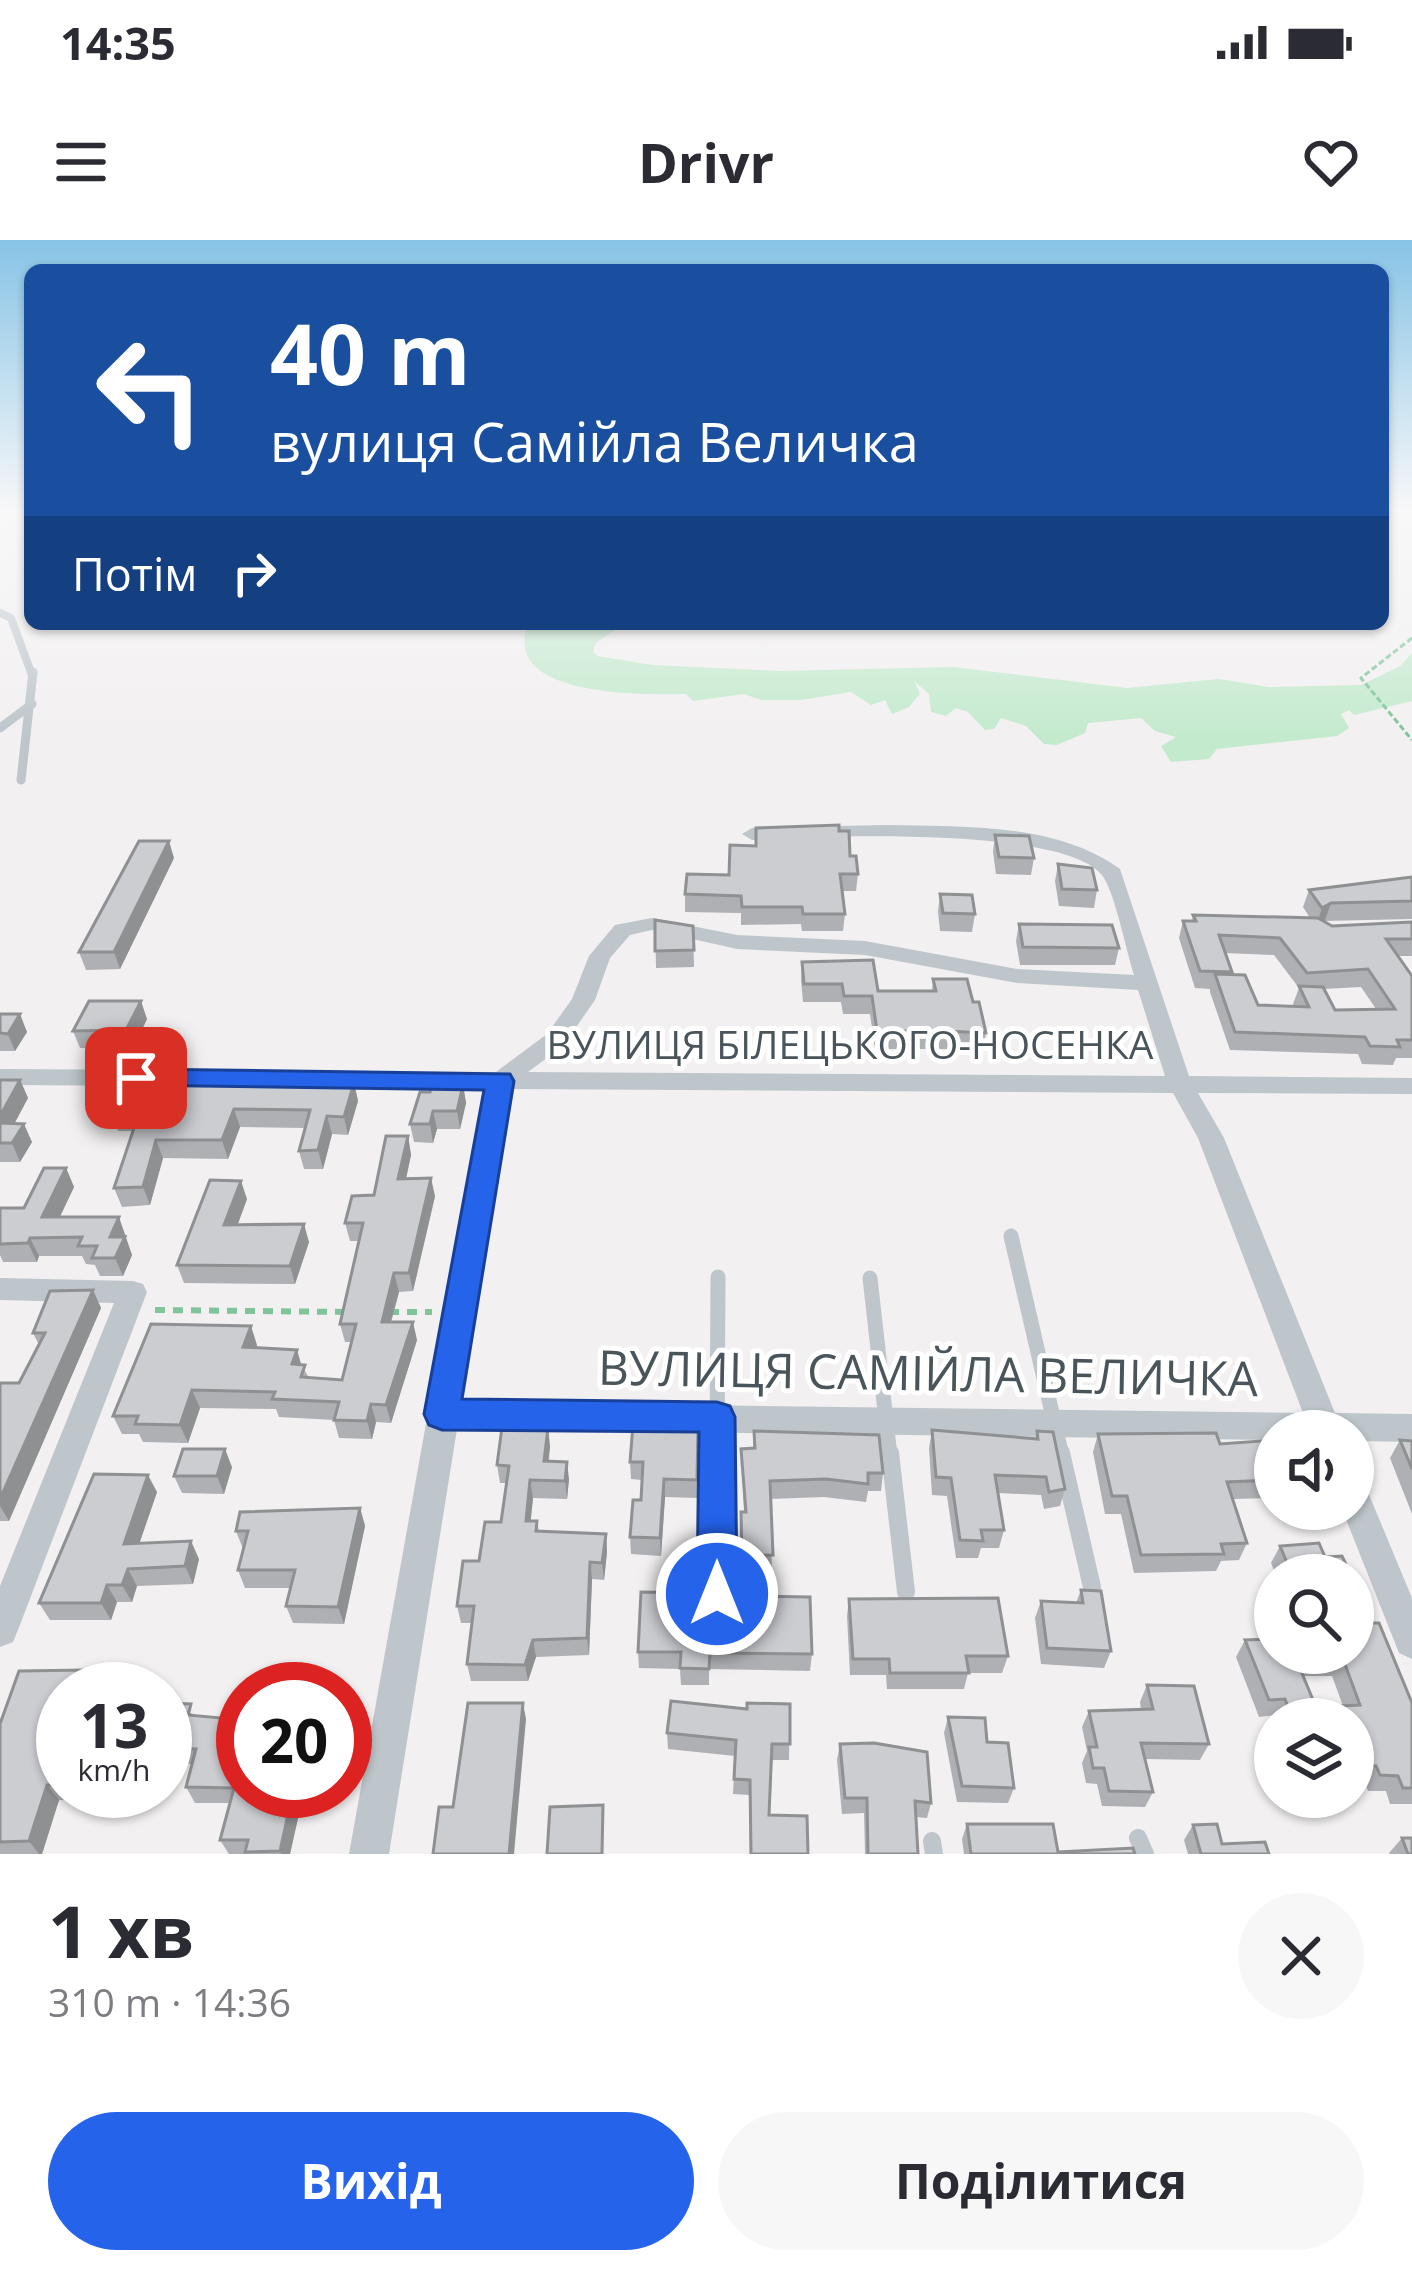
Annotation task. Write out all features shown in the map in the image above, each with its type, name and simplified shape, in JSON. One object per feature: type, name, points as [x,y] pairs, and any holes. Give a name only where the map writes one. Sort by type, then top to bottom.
[{"type":"street","points":[[752,834],[846,829],[971,835],[1072,847],[1096,856],[1113,872],[1179,1082],[1211,1138],[1318,1410]]},
{"type":"street","points":[[369,1854],[500,1081],[555,1040],[583,1000],[600,956],[622,930],[652,924],[737,942],[865,948],[1017,976],[1147,983]]},
{"type":"street","name":"ВУЛИЦЯ БІЛЕЦЬКОГО-НОСЕНКА","points":[[0,1077],[1412,1085]]},
{"type":"street","points":[[0,1289],[133,1292],[0,1630]]},
{"type":"street","name":"ВУЛИЦЯ САМІЙЛА ВЕЛИЧКА","points":[[442,1414],[1254,1426]]},
{"type":"street","name":"ВУЛИЦЯ САМІЙЛА ВЕЛИЧКА","points":[[1374,1428],[1412,1428]]},
{"type":"street","points":[[1367,1530],[1412,1641]]},
{"type":"lane","points":[[0,613],[11,618],[33,668],[21,779]]},
{"type":"lane","points":[[0,728],[32,704]]},
{"type":"lane","points":[[1011,1236],[1092,1587]]},
{"type":"lane","points":[[717,1594],[718,1277]]},
{"type":"lane","points":[[871,1278],[906,1592]]},
{"type":"path","points":[[1412,638],[1361,678],[1412,740]]},
{"type":"path","points":[[125,1310],[365,1312]]},
{"type":"path","points":[[388,1312],[460,1312]]},
{"type":"green space","points":[[615,630],[596,643],[593,652],[652,665],[780,671],[953,667],[1127,688],[1219,679],[1268,687],[1361,685],[1400,666],[1412,653],[1412,701],[1354,715],[1349,710],[1341,714],[1349,728],[1337,736],[1217,749],[1209,759],[1171,762],[1161,746],[1176,737],[1155,731],[1141,718],[1088,723],[1085,733],[1057,745],[1044,744],[1026,726],[1001,718],[994,729],[985,730],[968,712],[956,708],[946,716],[931,712],[929,694],[915,682],[920,694],[909,707],[892,714],[885,700],[871,705],[851,692],[801,700],[761,700],[744,694],[693,701],[686,694],[584,688],[538,669],[526,653],[526,631]]},
{"type":"building","points":[[839,825],[839,831],[849,831],[850,856],[856,856],[858,874],[840,874],[845,914],[803,914],[802,907],[742,907],[741,896],[685,894],[687,874],[729,875],[730,845],[756,846],[756,828]]},
{"type":"building","points":[[995,835],[1029,836],[1034,858],[999,857]]},
{"type":"building","points":[[139,841],[169,841],[114,952],[79,952]]},
{"type":"building","points":[[1058,864],[1092,868],[1097,890],[1062,889]]},
{"type":"building","points":[[1412,877],[1412,901],[1331,903],[1322,908],[1309,890]]},
{"type":"building","points":[[940,894],[972,895],[975,914],[943,913]]},
{"type":"building","points":[[1193,915],[1318,918],[1332,926],[1412,922],[1412,939],[1386,939],[1412,976],[1412,1040],[1397,1040],[1400,1047],[1370,1046],[1365,1037],[1235,1032],[1215,974],[1245,975],[1258,1005],[1309,1007],[1299,986],[1323,987],[1335,1010],[1395,1009],[1368,969],[1307,973],[1280,938],[1219,935],[1232,972],[1200,971],[1183,921],[1196,921]]},
{"type":"building","points":[[655,920],[693,926],[694,950],[655,951]]},
{"type":"building","points":[[1019,924],[1112,925],[1119,948],[1023,947]]},
{"type":"building","points":[[873,960],[878,991],[936,991],[933,979],[967,979],[973,1002],[979,1002],[986,1033],[877,1031],[872,996],[844,996],[842,984],[804,984],[802,962]]},
{"type":"building","points":[[89,1001],[141,1001],[126,1030],[73,1031]]},
{"type":"building","points":[[0,1014],[20,1014],[8,1034],[0,1033]]},
{"type":"building","points":[[232,1078],[354,1083],[344,1117],[327,1116],[318,1150],[299,1151],[310,1110],[234,1109],[222,1140],[156,1140],[143,1187],[114,1188],[139,1113],[111,1113],[122,1082],[230,1083]]},
{"type":"building","points":[[0,1080],[20,1080],[0,1116]]},
{"type":"building","points":[[432,1084],[463,1085],[457,1111],[433,1111],[430,1124],[410,1124],[420,1092],[430,1092]]},
{"type":"building","points":[[0,1123],[24,1124],[12,1143],[0,1143]]},
{"type":"building","points":[[386,1136],[408,1136],[398,1179],[431,1178],[409,1273],[394,1273],[382,1322],[413,1322],[386,1405],[371,1404],[367,1421],[334,1420],[339,1402],[272,1399],[275,1392],[192,1390],[180,1425],[135,1424],[138,1416],[113,1416],[151,1324],[251,1326],[243,1347],[297,1350],[292,1364],[305,1365],[301,1377],[342,1380],[356,1324],[340,1324],[363,1223],[345,1223],[352,1196],[374,1195]]},
{"type":"building","points":[[44,1168],[66,1168],[42,1217],[119,1217],[110,1237],[125,1237],[115,1258],[92,1258],[97,1246],[78,1246],[82,1237],[0,1244],[0,1208],[24,1208]]},
{"type":"building","points":[[210,1180],[241,1181],[224,1225],[304,1224],[290,1266],[177,1265]]},
{"type":"building","points":[[93,1290],[0,1499],[0,1383],[19,1383],[45,1333],[33,1333],[50,1291]]},
{"type":"building","points":[[633,1425],[698,1426],[697,1480],[664,1479],[660,1538],[630,1537],[633,1500],[641,1500],[643,1462],[630,1462]]},
{"type":"building","points":[[502,1427],[548,1428],[544,1461],[567,1462],[565,1481],[530,1480],[526,1521],[537,1521],[536,1531],[606,1534],[602,1563],[590,1562],[587,1638],[533,1640],[525,1665],[467,1664],[474,1606],[457,1606],[463,1561],[479,1561],[485,1522],[501,1522],[509,1466],[497,1465]]},
{"type":"building","points":[[932,1430],[1038,1439],[1037,1431],[1053,1432],[1065,1489],[1049,1492],[1046,1477],[995,1475],[1004,1530],[981,1530],[983,1541],[960,1540],[951,1478],[936,1477]]},
{"type":"building","points":[[754,1431],[879,1435],[883,1473],[868,1473],[868,1484],[826,1479],[770,1481],[773,1555],[742,1556],[741,1512],[746,1512],[741,1449],[755,1448]]},
{"type":"building","points":[[1216,1433],[1220,1444],[1254,1442],[1254,1481],[1227,1482],[1247,1543],[1221,1544],[1224,1554],[1141,1555],[1127,1496],[1112,1496],[1098,1434]]},
{"type":"building","points":[[1400,1440],[1412,1441],[1412,1469]]},
{"type":"building","points":[[183,1449],[225,1449],[217,1476],[174,1476]]},
{"type":"building","points":[[94,1474],[148,1475],[124,1544],[191,1541],[185,1566],[128,1569],[122,1585],[107,1585],[101,1603],[39,1603]]},
{"type":"building","points":[[360,1508],[338,1607],[286,1606],[295,1570],[238,1570],[248,1531],[236,1531],[240,1512]]},
{"type":"building","points":[[1319,1543],[1324,1554],[1283,1554],[1280,1546]]},
{"type":"building","points":[[1081,1590],[1101,1591],[1111,1651],[1047,1648],[1041,1601],[1083,1603]]},
{"type":"building","points":[[641,1592],[694,1593],[694,1607],[736,1608],[736,1596],[810,1597],[812,1654],[710,1653],[709,1669],[680,1668],[681,1652],[638,1652]]},
{"type":"building","points":[[998,1598],[1008,1656],[966,1656],[969,1673],[890,1673],[889,1659],[853,1659],[849,1599]]},
{"type":"building","points":[[1374,1623],[1379,1623],[1412,1703],[1412,1788],[1403,1788],[1398,1776],[1380,1775],[1374,1698],[1357,1698],[1349,1674],[1374,1674]]},
{"type":"building","points":[[1245,1640],[1254,1640],[1254,1662]]},
{"type":"building","points":[[19,1671],[36,1671],[36,1818],[29,1841],[0,1842],[0,1724]]},
{"type":"building","points":[[1259,1674],[1302,1674],[1312,1698],[1268,1698]]},
{"type":"building","points":[[1147,1685],[1194,1686],[1209,1744],[1141,1743],[1153,1792],[1109,1791],[1104,1768],[1093,1768],[1089,1747],[1097,1747],[1089,1711],[1153,1709]]},
{"type":"building","points":[[671,1701],[747,1709],[747,1703],[790,1704],[790,1744],[772,1744],[769,1815],[807,1816],[808,1854],[751,1854],[750,1780],[734,1779],[736,1740],[667,1733]]},
{"type":"building","points":[[468,1703],[523,1703],[509,1854],[433,1854],[439,1807],[453,1807]]},
{"type":"building","points":[[192,1715],[216,1718],[216,1788],[192,1787],[196,1749],[192,1749]]},
{"type":"building","points":[[948,1717],[985,1718],[987,1742],[1008,1743],[1014,1788],[962,1786]]},
{"type":"building","points":[[874,1743],[927,1752],[931,1803],[915,1801],[918,1854],[868,1854],[867,1798],[845,1798],[840,1744]]},
{"type":"building","points":[[603,1805],[602,1854],[547,1854],[550,1807]]},
{"type":"building","points":[[226,1818],[287,1818],[280,1851],[245,1852],[248,1840],[220,1840]]},
{"type":"building","points":[[967,1824],[1053,1824],[1058,1852],[1133,1848],[1135,1854],[971,1854]]},
{"type":"building","points":[[1217,1824],[1222,1844],[1265,1842],[1269,1854],[1201,1854],[1193,1825]]},
{"type":"building","points":[[1402,1838],[1412,1838],[1412,1854],[1408,1854]]},
{"type":"route","points":[[136,1078],[500,1081],[442,1414],[717,1417],[717,1594]]}]
